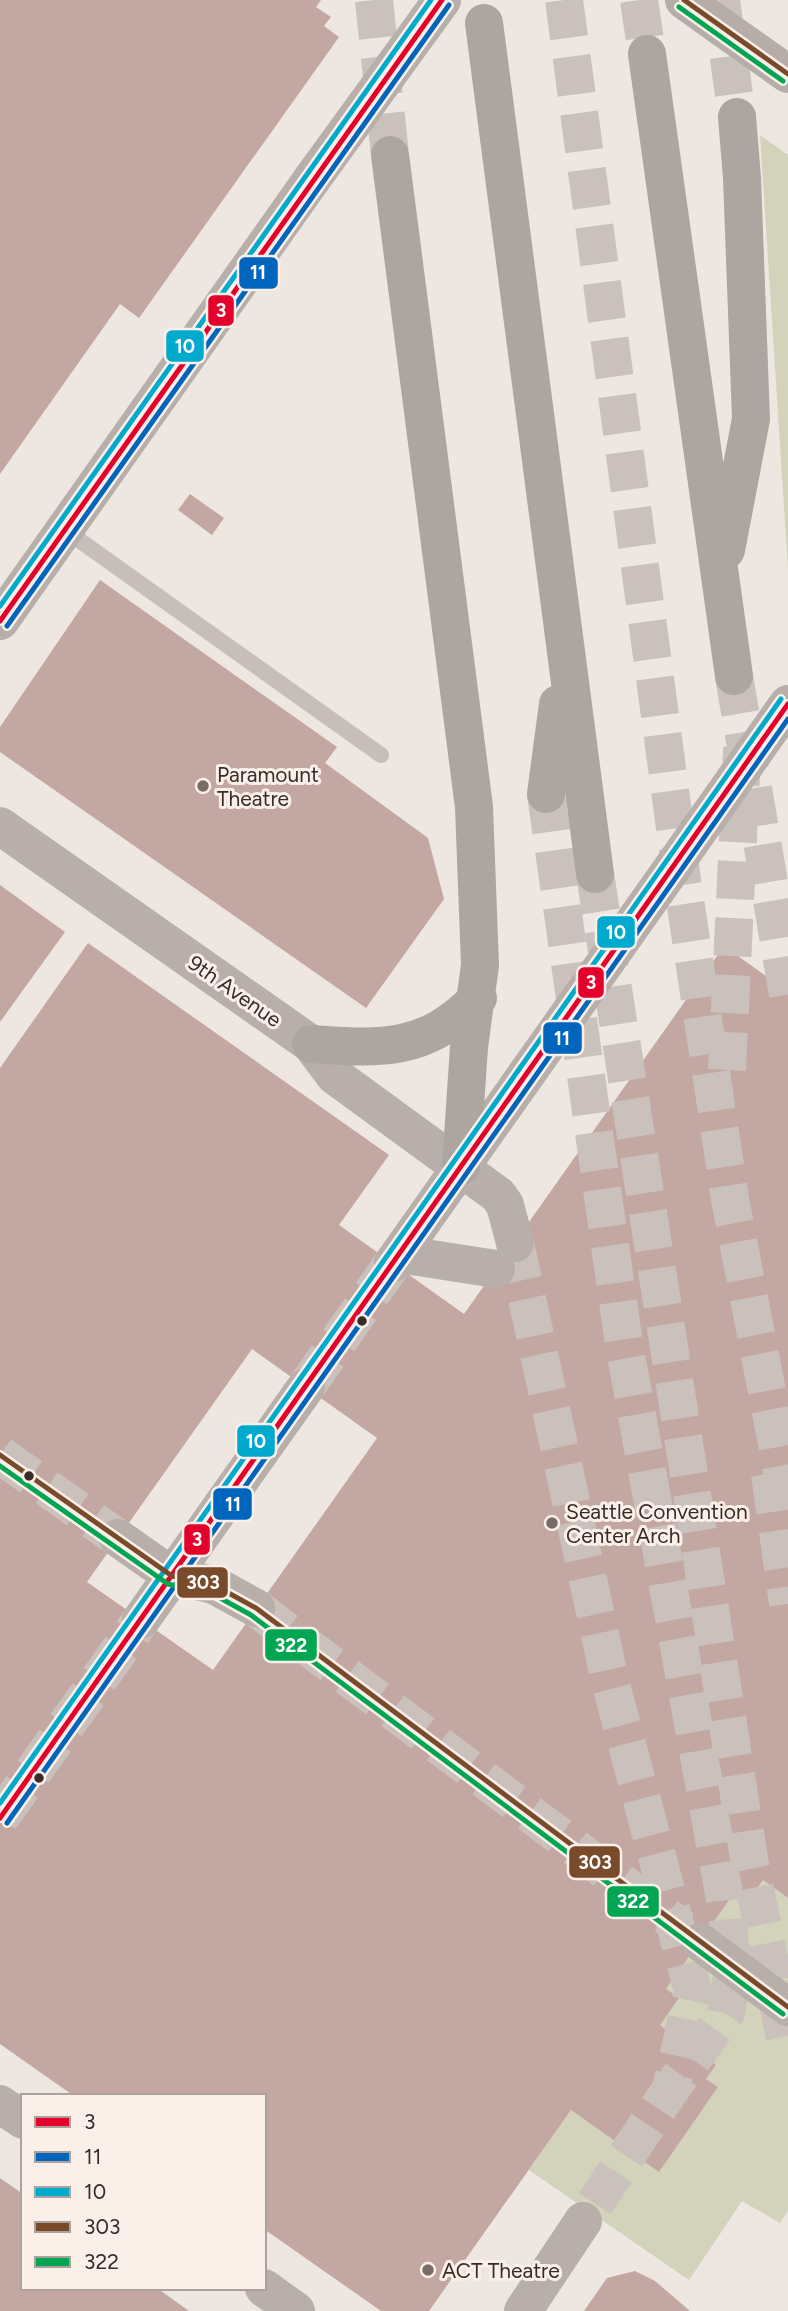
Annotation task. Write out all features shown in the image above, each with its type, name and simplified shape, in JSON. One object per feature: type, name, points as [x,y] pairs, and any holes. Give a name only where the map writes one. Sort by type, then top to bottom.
[{"type":"highway","points":[[484,23],[564,654],[595,874]]},
{"type":"highway","points":[[646,54],[734,676]]},
{"type":"highway","points":[[720,580],[751,419],[742,178],[737,117]]},
{"type":"highway","points":[[390,155],[474,807],[479,877],[478,998],[469,1047],[461,1166]]},
{"type":"highway","points":[[546,794],[564,654]]},
{"type":"highway","points":[[310,1044],[365,1048],[399,1045],[430,1036],[457,1019],[478,998]]},
{"type":"main road","points":[[0,621],[312,179],[442,0]]},
{"type":"main road","points":[[684,0],[788,74]]},
{"type":"main road","points":[[461,1166],[788,704]]},
{"type":"main road","name":"9th Avenue","points":[[0,826],[310,1044],[335,1076],[461,1166],[502,1200],[505,1256],[396,1259],[461,1166]]},
{"type":"main road","points":[[141,1620],[306,1387]]},
{"type":"main road","points":[[118,1538],[172,1576],[214,1585],[256,1608]]},
{"type":"main road","points":[[700,1942],[788,2007]]},
{"type":"main road","points":[[0,2104],[21,2119]]},
{"type":"main road","points":[[523,2311],[583,2221]]},
{"type":"main road","points":[[266,2289],[296,2311]]},
{"type":"lane","points":[[65,530],[381,755]]},
{"type":"green space","points":[[760,135],[788,155],[788,569]]},
{"type":"green space","points":[[763,1880],[788,1898],[788,2211],[780,2223],[742,2201],[689,2280],[529,2170],[571,2110],[659,2171],[718,2087],[706,2079],[716,2065],[660,2025],[666,1989],[732,1896],[745,1905]]},
{"type":"building","points":[[0,0],[321,0],[316,7],[331,17],[324,26],[339,37],[139,318],[120,304],[0,474]]},
{"type":"building","points":[[190,494],[224,518],[212,535],[178,510]]},
{"type":"building","name":"Paramount Theatre","points":[[100,580],[337,747],[325,763],[428,838],[444,899],[366,1008],[0,752],[0,727]]},
{"type":"building","points":[[0,885],[65,932],[0,1022]]},
{"type":"building","name":"Seattle Convention Center Arch","points":[[88,943],[389,1155],[339,1225],[464,1314],[724,946],[788,992],[788,1898],[763,1880],[745,1905],[732,1896],[666,1989],[679,1998],[660,2025],[716,2065],[706,2079],[718,2087],[659,2172],[571,2110],[429,2311],[381,2311],[266,2230],[266,2094],[71,2094],[0,2044],[0,1068]],"holes":[[[252,1349],[377,1438],[213,1670],[87,1582]]]},
{"type":"building","points":[[0,2178],[21,2193],[21,2290],[160,2290],[189,2311],[0,2311]]},
{"type":"building","points":[[635,2271],[655,2281],[690,2311],[584,2311],[607,2278]]},
{"type":"tunnel","points":[[374,0],[390,155]]},
{"type":"tunnel","points":[[564,0],[682,880],[730,1199],[788,1501]]},
{"type":"tunnel","points":[[639,0],[647,54]]},
{"type":"tunnel","points":[[721,0],[737,117]]},
{"type":"tunnel","points":[[734,676],[788,995]]},
{"type":"tunnel","points":[[727,1070],[743,733]]},
{"type":"tunnel","points":[[546,794],[624,1344],[725,1899],[733,1971],[726,2013],[671,2089]]},
{"type":"tunnel","points":[[595,874],[750,1865],[788,2052]]},
{"type":"tunnel","points":[[515,1243],[610,1681],[693,1991],[671,2089],[583,2221]]},
{"type":"tunnel","points":[[306,1387],[393,1263]]},
{"type":"tunnel","points":[[0,1455],[118,1538]]},
{"type":"tunnel","points":[[770,1474],[788,1604]]},
{"type":"tunnel","points":[[256,1608],[682,1928]]},
{"type":"tunnel","points":[[0,1818],[141,1620]]},
{"type":"transit line","name":"10","points":[[0,606],[431,0]]},
{"type":"transit line","name":"3","points":[[0,621],[442,0]]},
{"type":"transit line","name":"303","points":[[684,0],[788,74]]},
{"type":"transit line","name":"11","points":[[7,626],[449,5]]},
{"type":"transit line","name":"322","points":[[679,7],[783,81]]},
{"type":"transit line","name":"10","points":[[0,1803],[781,699]]},
{"type":"transit line","name":"3","points":[[0,1818],[788,704]]},
{"type":"transit line","name":"11","points":[[7,1823],[788,719]]},
{"type":"transit line","name":"303","points":[[0,1455],[172,1576],[214,1585],[256,1608],[788,2007]]},
{"type":"transit line","name":"322","points":[[0,1466],[168,1584],[211,1593],[251,1615],[783,2014]]},
{"type":"place","name":"Paramount Theatre","points":[[203,786]]},
{"type":"place","name":"Seattle Convention Center Arch","points":[[552,1523]]},
{"type":"place","name":"ACT Theatre","points":[[428,2270]]}]
